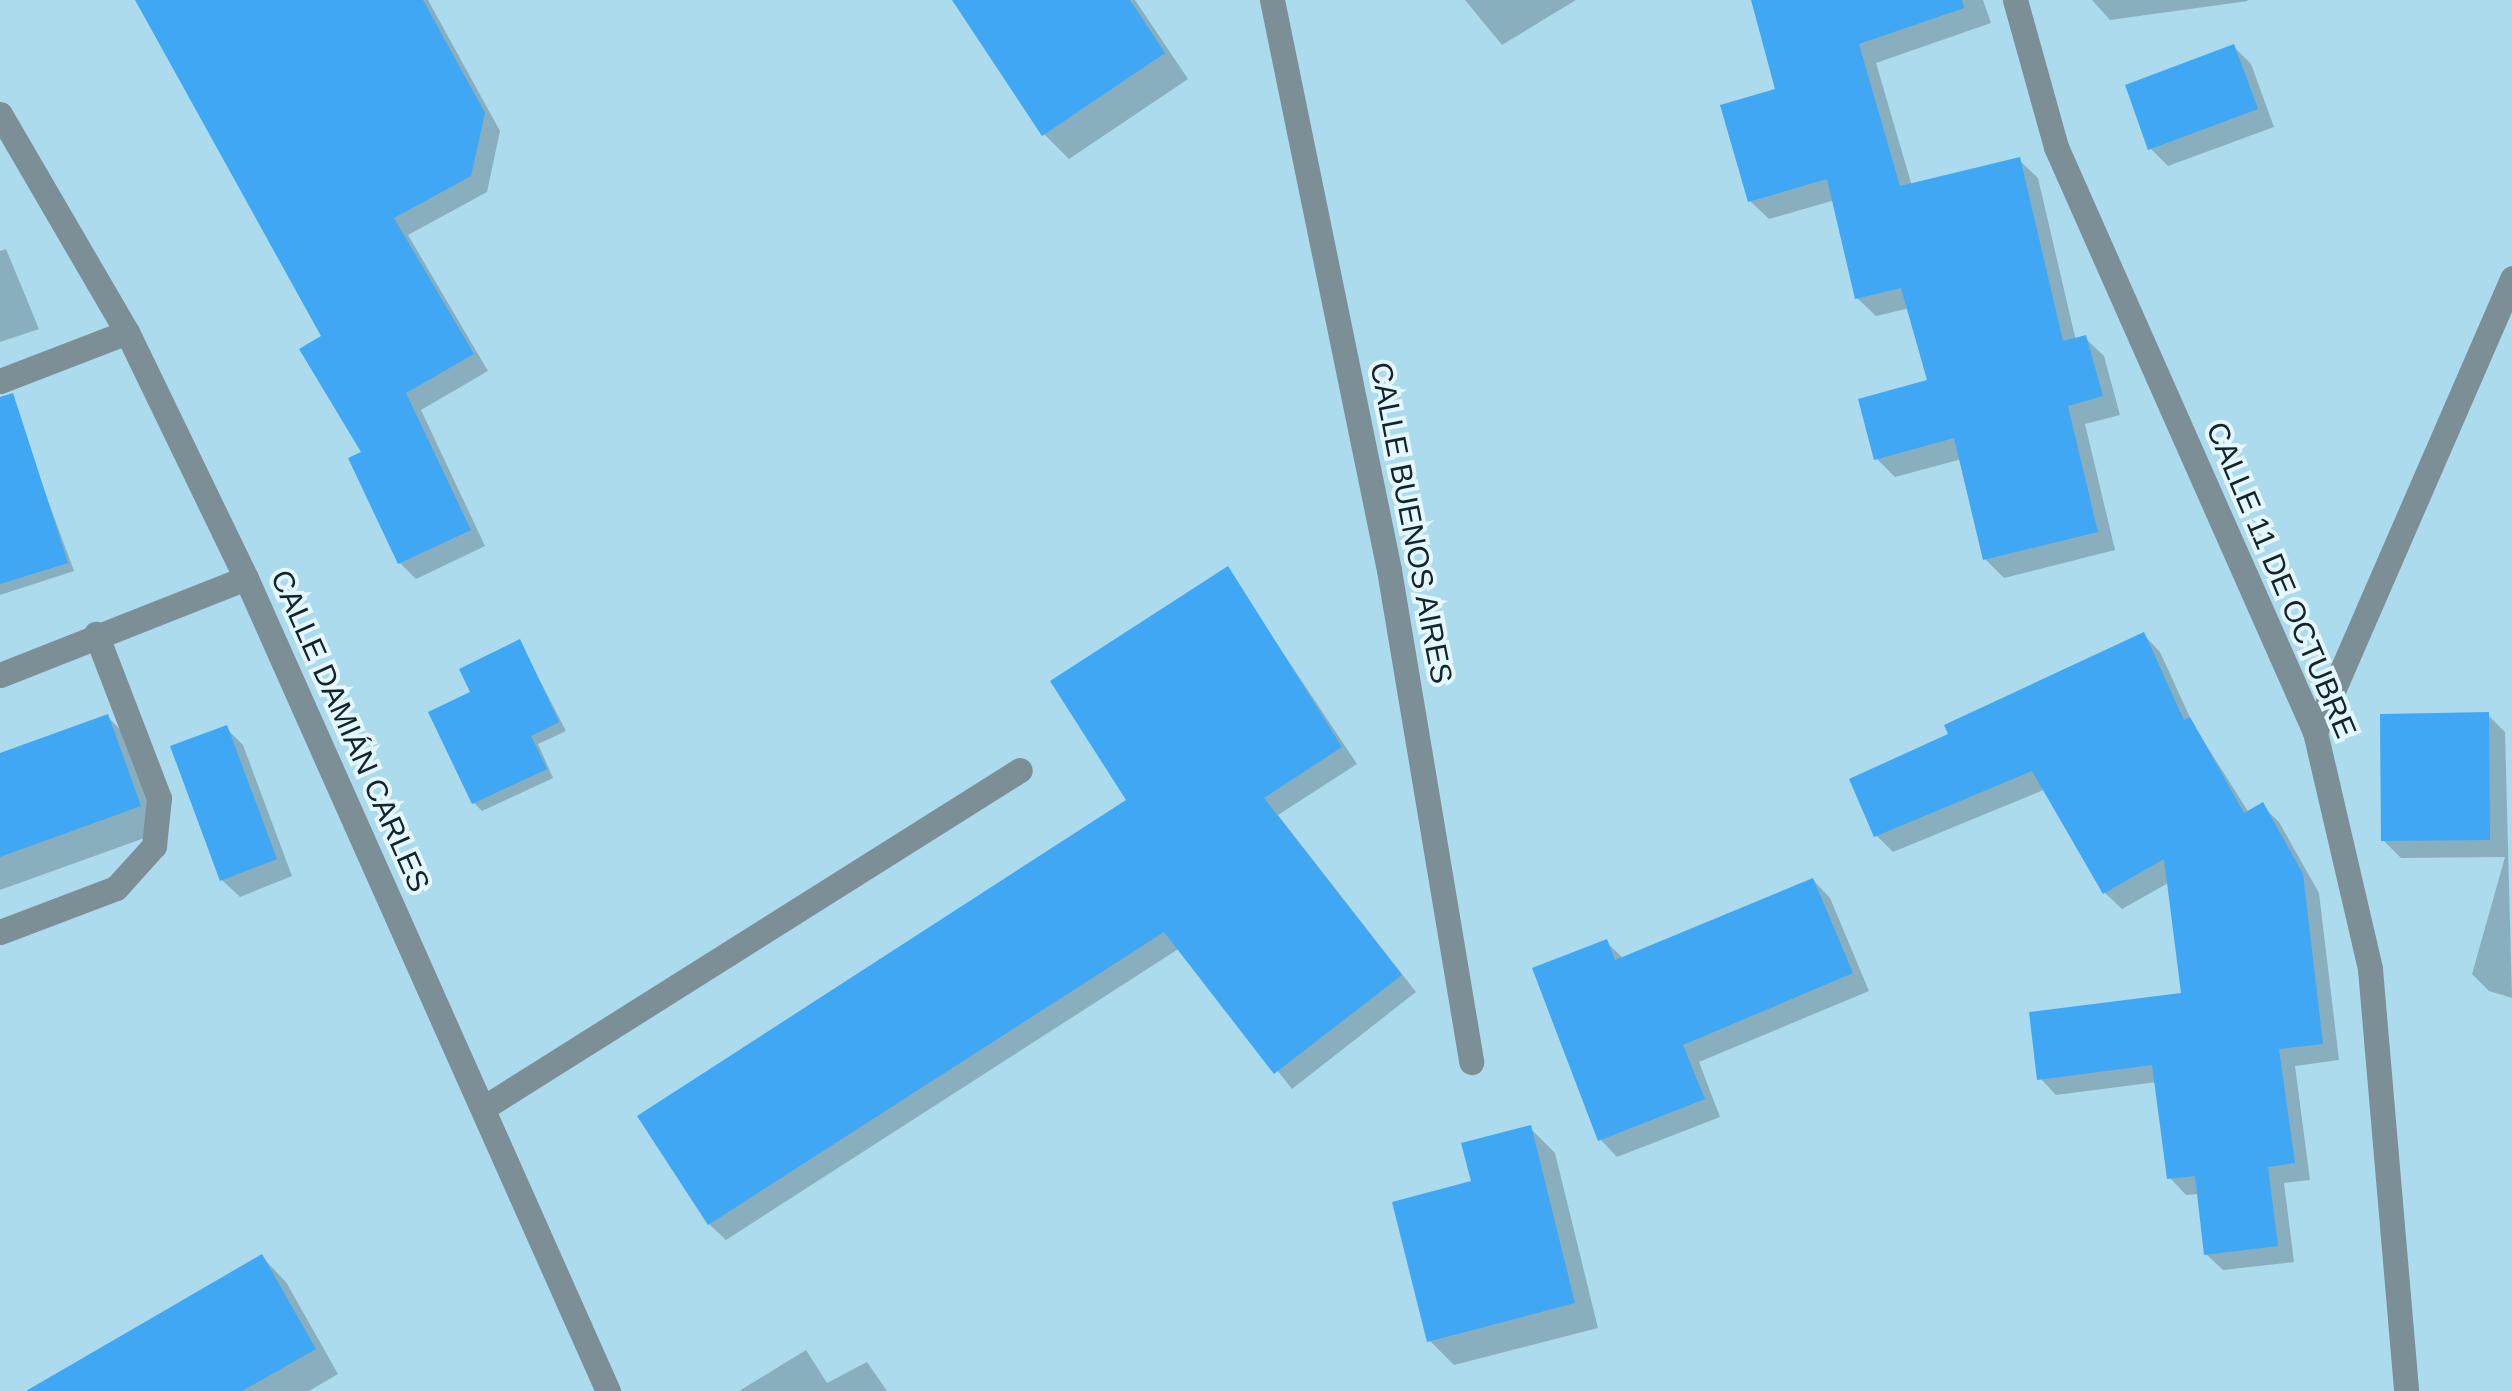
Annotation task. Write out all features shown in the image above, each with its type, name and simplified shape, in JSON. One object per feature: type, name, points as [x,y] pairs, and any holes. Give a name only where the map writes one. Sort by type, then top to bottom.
[{"type":"street","name":"CALLE BUENOS AIRES","points":[[1272,0],[1389,570],[1471,1062]]},
{"type":"street","name":"CALLE 11 DE OCTUBRE","points":[[2015,0],[2056,147],[2316,732],[2370,969],[2406,1391]]},
{"type":"street","name":"CALLE DAMIÁN CARLES","points":[[0,114],[128,332],[246,578],[608,1391]]},
{"type":"street","points":[[2316,732],[2512,278]]},
{"type":"street","points":[[0,381],[128,332]]},
{"type":"street","points":[[0,675],[246,578]]},
{"type":"street","points":[[0,932],[116,888],[154,846],[158,798],[96,634]]},
{"type":"street","points":[[485,1108],[1020,770]]},
{"type":"building","points":[[135,0],[423,0],[485,113],[471,176],[394,218],[474,354],[406,393],[471,530],[398,564],[348,458],[361,452],[299,349],[321,336]]},
{"type":"building","points":[[952,0],[1130,0],[1165,53],[1042,136]]},
{"type":"building","points":[[1751,0],[1962,0],[1964,8],[1859,44],[1900,186],[2020,157],[2063,341],[2086,335],[2103,396],[2068,406],[2098,532],[1983,560],[1954,438],[1874,460],[1858,399],[1927,380],[1901,288],[1855,299],[1827,179],[1748,202],[1720,105],[1775,89]]},
{"type":"building","points":[[2234,44],[2258,109],[2148,150],[2125,85]]},
{"type":"building","points":[[13,393],[68,563],[0,584],[0,397]]},
{"type":"building","points":[[1228,566],[1342,747],[1264,798],[1402,975],[1274,1074],[1164,932],[708,1225],[637,1116],[1126,800],[1050,681]]},
{"type":"building","points":[[2144,632],[2184,720],[2190,717],[2244,813],[2263,802],[2303,874],[2323,1044],[2279,1049],[2295,1163],[2268,1167],[2278,1246],[2204,1255],[2195,1176],[2167,1179],[2152,1065],[2037,1080],[2029,1012],[2181,993],[2164,859],[2103,894],[2032,771],[1874,837],[1849,779],[1948,734],[1944,725]]},
{"type":"building","points":[[520,639],[559,722],[531,736],[547,769],[472,804],[428,712],[470,692],[459,669]]},
{"type":"building","points":[[2489,712],[2490,840],[2381,841],[2380,714]]},
{"type":"building","points":[[108,714],[141,806],[0,857],[0,753]]},
{"type":"building","points":[[227,725],[277,859],[220,881],[170,746]]},
{"type":"building","points":[[1813,878],[1853,973],[1683,1045],[1705,1099],[1598,1141],[1532,968],[1607,939],[1615,960]]},
{"type":"building","points":[[1531,1125],[1575,1303],[1427,1342],[1392,1202],[1471,1181],[1461,1143]]},
{"type":"building","points":[[262,1254],[316,1349],[242,1391],[26,1391]]}]
